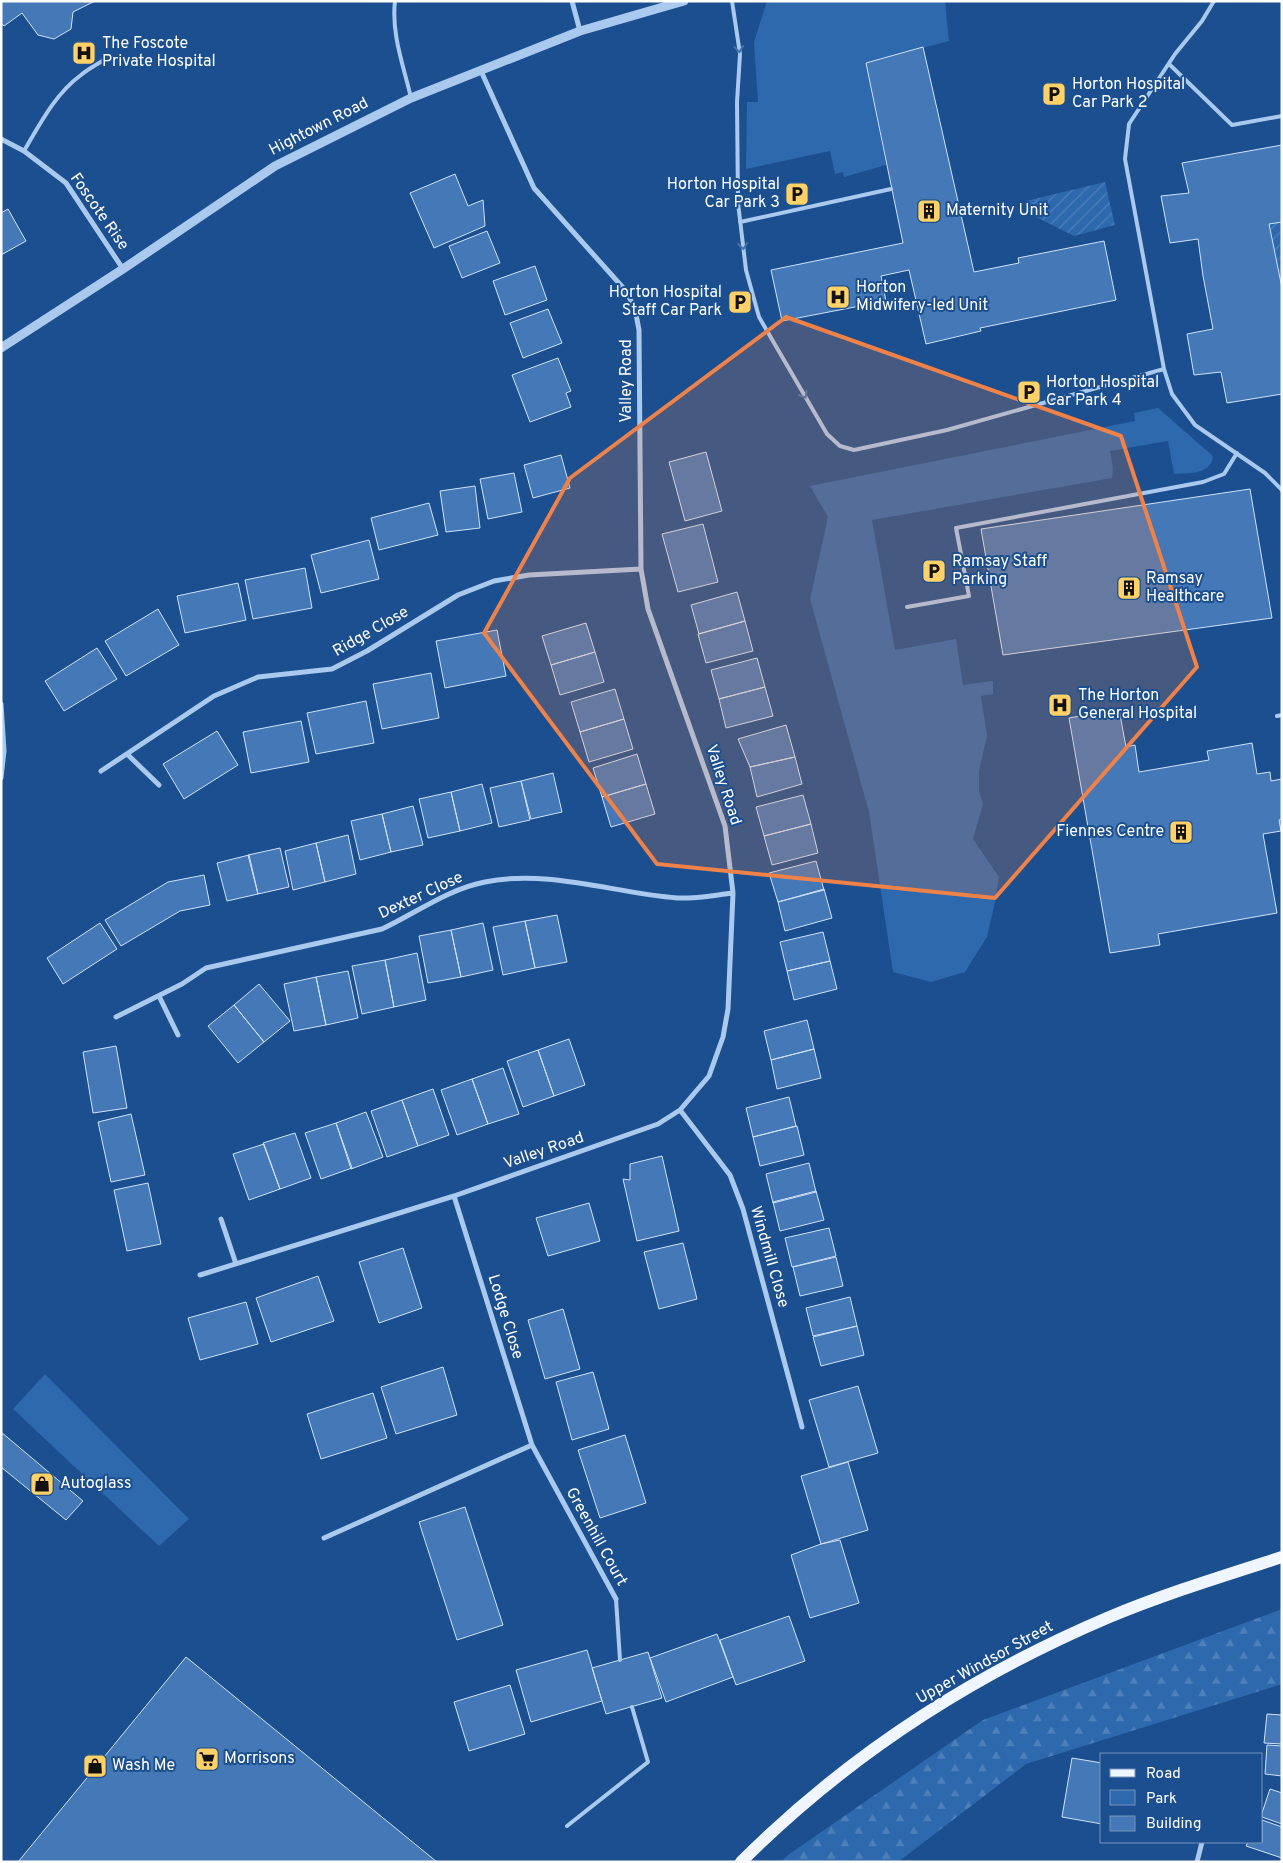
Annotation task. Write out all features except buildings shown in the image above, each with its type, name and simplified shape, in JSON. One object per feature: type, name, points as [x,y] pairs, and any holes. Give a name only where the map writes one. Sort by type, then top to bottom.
[{"type":"main road","name":"Upper Windsor Street","points":[[741,1862],[815,1794],[872,1749],[947,1699],[1023,1657],[1107,1618],[1182,1589],[1282,1557]]},
{"type":"street","points":[[572,1],[580,31]]},
{"type":"street","name":"Hightown Road","points":[[1,348],[123,269],[275,166],[411,98],[580,31],[684,1]]},
{"type":"street","name":"Valley Road","points":[[200,1275],[454,1196],[658,1124],[680,1110],[710,1076],[723,1037],[728,1008],[733,893],[725,826],[648,609],[641,569],[639,330],[635,310],[626,291],[534,188],[482,71]]},
{"type":"street","name":"Foscote Rise","points":[[1,139],[24,151],[66,183],[123,269]]},
{"type":"street","name":"Ridge Close","points":[[102,771],[214,696],[258,677],[332,669],[367,651],[458,594],[494,581],[529,575],[641,569]]},
{"type":"street","points":[[1,704],[4,751],[1,778]]},
{"type":"street","points":[[127,754],[159,785]]},
{"type":"street","name":"Dexter Close","points":[[116,1017],[182,984],[206,968],[382,929],[408,917],[457,889],[486,882],[535,878],[678,898],[733,893]]},
{"type":"street","points":[[159,996],[178,1035]]},
{"type":"street","name":"Windmill Close","points":[[680,1110],[730,1175],[743,1209],[802,1427]]},
{"type":"street","name":"Lodge Close","points":[[454,1196],[532,1445],[554,1488]]},
{"type":"street","points":[[222,1219],[236,1264]]},
{"type":"street","points":[[324,1538],[532,1445]]},
{"type":"street","name":"Greenhill Court","points":[[554,1488],[616,1599]]},
{"type":"street","points":[[1196,1862],[1202,1843]]},
{"type":"lane","points":[[395,1],[397,39],[411,98]]},
{"type":"lane","points":[[732,1],[740,54],[737,102],[738,202],[746,270],[759,317],[827,434],[840,446],[854,450],[947,430],[1164,369]]},
{"type":"lane","points":[[1214,1],[1129,124],[1125,159],[1164,369],[1172,394],[1195,425],[1265,473],[1282,490]]},
{"type":"lane","points":[[24,151],[61,93],[80,75],[104,60]]},
{"type":"lane","points":[[1169,64],[1232,125],[1282,116]]},
{"type":"lane","points":[[740,222],[891,189]]},
{"type":"lane","points":[[907,607],[969,596],[956,528],[1203,482],[1224,474],[1237,453]]},
{"type":"lane","points":[[616,1599],[620,1660]]},
{"type":"lane","points":[[567,1826],[648,1762],[632,1707]]},
{"type":"highlighted area","points":[[786,317],[1121,436],[1197,667],[995,898],[657,864],[484,633],[570,478]]},
{"type":"green space","points":[[767,1],[945,1],[949,41],[866,63],[886,165],[844,177],[843,172],[835,174],[830,151],[746,169],[747,102],[758,102],[754,42]]},
{"type":"green space","points":[[1105,182],[1115,225],[1074,236],[1036,217],[1026,201]]},
{"type":"green space","points":[[1282,222],[1282,288],[1269,224]]},
{"type":"green space","points":[[1158,408],[1213,456],[1208,467],[1198,472],[1174,474],[1168,441],[1110,451],[1113,468],[1112,478],[872,520],[895,650],[956,639],[963,685],[993,681],[993,694],[981,696],[987,736],[979,771],[979,791],[983,804],[973,839],[999,877],[987,937],[965,972],[931,982],[893,972],[869,812],[810,599],[828,517],[810,486],[1135,421],[1134,413]]},
{"type":"green space","points":[[45,1374],[189,1519],[159,1546],[13,1409]]},
{"type":"green space","points":[[1282,1609],[1282,1684],[1026,1764],[898,1862],[781,1862],[788,1855],[983,1720]]},
{"type":"place","name":"The Foscote Private Hospital","points":[[84,53]]},
{"type":"place","name":"Horton Hospital Car Park 2","points":[[1054,94]]},
{"type":"place","name":"Horton Hospital Car Park 3","points":[[797,194]]},
{"type":"place","name":"Maternity Unit","points":[[929,211]]},
{"type":"place","name":"Horton Midwifery-led Unit","points":[[838,297]]},
{"type":"place","name":"Horton Hospital Staff Car Park","points":[[740,302]]},
{"type":"place","name":"Horton Hospital Car Park 4","points":[[1029,392]]},
{"type":"place","name":"Ramsay Staff Parking","points":[[934,571]]},
{"type":"place","name":"Ramsay Healthcare","points":[[1129,588]]},
{"type":"place","name":"The Horton General Hospital","points":[[1060,705]]},
{"type":"place","name":"Fiennes Centre","points":[[1181,832]]},
{"type":"place","name":"Autoglass","points":[[42,1484]]},
{"type":"place","name":"Morrisons","points":[[207,1759]]},
{"type":"place","name":"Wash Me","points":[[95,1766]]}]
